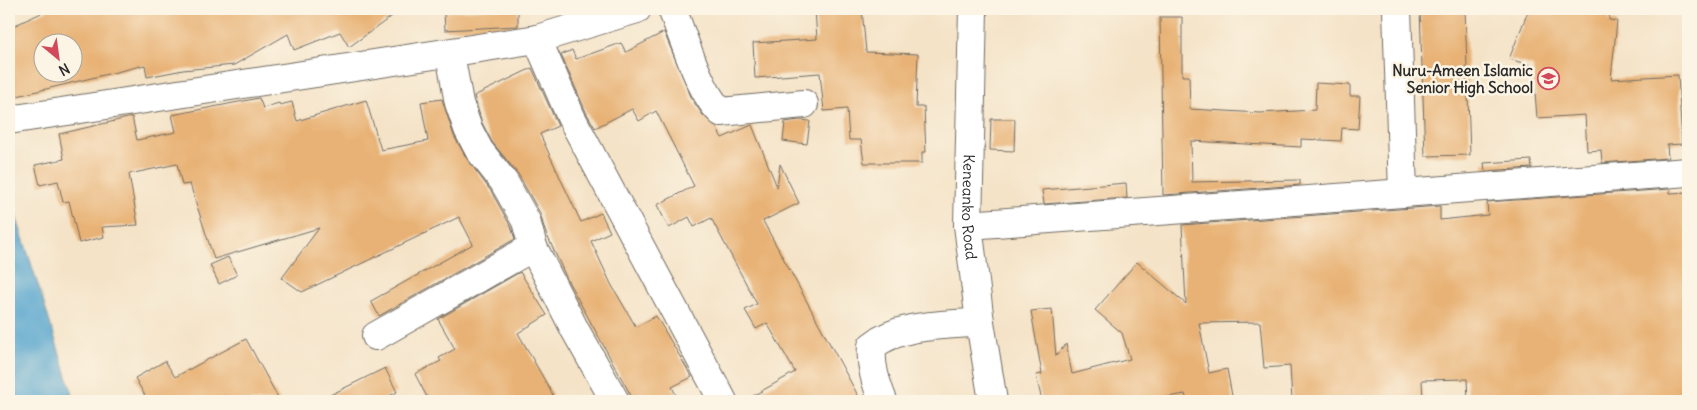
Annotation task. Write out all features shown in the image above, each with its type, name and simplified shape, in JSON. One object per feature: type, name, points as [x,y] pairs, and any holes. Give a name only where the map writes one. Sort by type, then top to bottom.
[{"type":"street","points":[[9,120],[346,68],[450,54],[537,39],[637,9]]},
{"type":"street","points":[[672,9],[696,71],[716,107],[721,112],[804,104]]},
{"type":"street","name":"Keneanko Road","points":[[973,9],[968,224],[980,322],[993,401]]},
{"type":"street","points":[[1397,9],[1403,194]]},
{"type":"street","points":[[537,39],[571,117],[723,401]]},
{"type":"street","points":[[450,54],[459,103],[468,129],[479,150],[504,182],[526,221],[532,247],[575,330],[615,401]]},
{"type":"street","points":[[968,224],[1688,172]]},
{"type":"street","points":[[376,336],[532,247]]},
{"type":"street","points":[[883,401],[875,381],[870,358],[872,346],[881,339],[902,330],[980,322]]},
{"type":"water","points":[[9,194],[75,401],[13,401],[9,389]]},
{"type":"building","points":[[50,9],[402,9],[349,47],[340,32],[294,50],[288,34],[234,65],[183,70],[147,77],[145,65],[82,80],[82,32],[32,32],[32,82],[75,82],[9,98],[9,28]]},
{"type":"building","points":[[518,9],[518,26],[445,30],[444,12]]},
{"type":"building","points":[[815,9],[862,9],[866,52],[918,54],[916,107],[924,107],[926,152],[922,152],[922,163],[864,163],[861,140],[849,140],[847,109],[824,111],[820,73],[755,78],[753,43],[817,39]]},
{"type":"building","points":[[1420,9],[1465,9],[1470,155],[1425,156]]},
{"type":"building","points":[[1529,9],[1610,9],[1609,20],[1617,21],[1611,79],[1678,75],[1682,144],[1667,145],[1668,158],[1602,163],[1601,150],[1587,151],[1585,115],[1537,118],[1533,66],[1509,59]]},
{"type":"building","points":[[1160,17],[1182,17],[1182,76],[1189,76],[1190,109],[1260,113],[1315,110],[1316,83],[1350,85],[1350,96],[1360,96],[1358,129],[1342,128],[1341,141],[1301,139],[1301,147],[1191,141],[1192,182],[1300,180],[1300,185],[1163,195]]},
{"type":"building","points":[[664,32],[692,99],[702,114],[716,127],[722,138],[752,125],[777,187],[780,164],[799,203],[763,221],[861,401],[744,401],[795,372],[767,323],[756,329],[745,310],[757,304],[711,218],[694,227],[689,217],[669,228],[657,205],[694,186],[656,111],[639,121],[632,109],[595,128],[586,112],[561,55],[572,50],[576,59],[621,43],[626,52]]},
{"type":"building","points":[[532,68],[558,126],[540,134],[581,222],[601,213],[610,232],[591,241],[611,284],[636,327],[656,316],[692,377],[672,387],[679,401],[634,401],[568,281],[545,231],[540,213],[518,174],[492,142],[482,123],[474,96]]},
{"type":"building","points":[[259,98],[263,108],[279,103],[280,105],[292,102],[297,121],[366,100],[381,150],[428,141],[421,102],[442,99],[454,136],[467,159],[491,191],[511,227],[515,239],[379,316],[371,301],[473,244],[459,217],[302,292],[282,278],[319,228],[214,259],[190,184],[182,185],[177,164],[129,174],[138,225],[102,227],[104,237],[79,243],[69,201],[63,202],[58,181],[40,185],[35,165],[64,159],[59,134],[132,117],[137,140],[176,132],[172,115]]},
{"type":"building","points":[[991,119],[1015,119],[1014,151],[990,150]]},
{"type":"building","points":[[810,121],[807,144],[783,141],[785,122]]},
{"type":"building","points":[[1531,160],[1532,168],[1485,171],[1484,163]]},
{"type":"building","points":[[1126,183],[1127,198],[1044,204],[1042,190]]},
{"type":"building","points":[[1670,189],[1670,193],[1688,192],[1688,401],[1468,401],[1467,379],[1422,380],[1423,401],[1292,401],[1290,366],[1264,368],[1260,322],[1199,323],[1209,373],[1227,369],[1233,401],[1187,401],[1185,394],[1146,401],[1042,401],[1036,375],[1042,374],[1031,311],[1052,309],[1056,356],[1066,344],[1072,374],[1130,359],[1122,333],[1095,310],[1137,262],[1186,304],[1182,225],[1440,206],[1440,220],[1488,215],[1487,202]]},
{"type":"building","points":[[228,257],[237,275],[219,284],[210,265]]},
{"type":"building","points":[[520,272],[547,315],[518,333],[553,395],[542,401],[429,401],[415,374],[441,361],[439,358],[455,349],[438,319]]},
{"type":"building","points":[[246,339],[280,401],[148,401],[135,378],[165,361],[175,377]]},
{"type":"building","points":[[385,368],[397,392],[380,401],[318,401]]},
{"type":"place","name":"Nuru-Ameen Islamic Senior High School","points":[[1549,79]]}]
